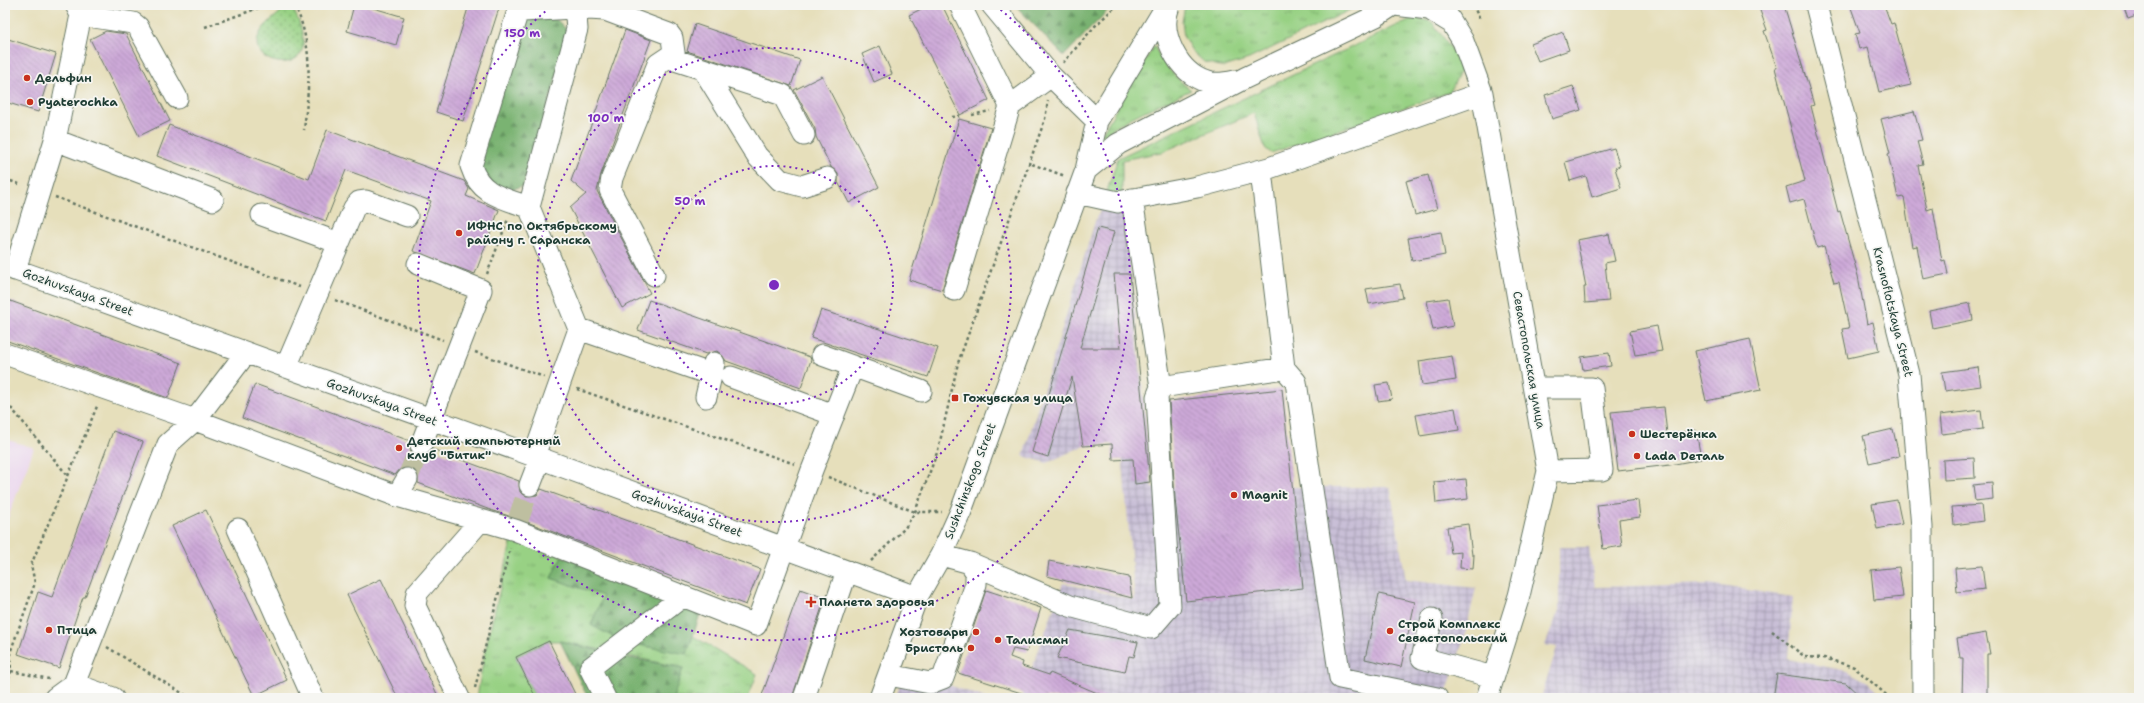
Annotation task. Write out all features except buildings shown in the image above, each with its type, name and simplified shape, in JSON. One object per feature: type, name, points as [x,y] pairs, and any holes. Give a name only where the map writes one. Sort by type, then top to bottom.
[{"type":"street","points":[[960,5],[1010,106]]},
{"type":"street","points":[[992,5],[1051,76],[1097,121]]},
{"type":"street","points":[[1168,5],[1166,28],[1170,46],[1179,61],[1192,74],[1207,82],[1224,84],[1245,78]]},
{"type":"street","name":"Sushchinskogo Street","points":[[880,698],[917,597],[941,556],[961,511],[1086,170],[1097,121],[1168,5]]},
{"type":"street","points":[[1086,170],[1118,144],[1245,78],[1376,16],[1394,5],[1429,9],[1452,24]]},
{"type":"street","name":"Севастопольская улица","points":[[1441,5],[1463,41],[1482,93],[1548,471],[1519,596],[1487,698]]},
{"type":"street","name":"Krasnoflotskaya Street","points":[[1816,5],[1909,374],[1922,528],[1923,698]]},
{"type":"street","points":[[530,485],[560,383],[579,329],[521,204],[577,28],[576,17],[571,7]]},
{"type":"street","points":[[521,204],[486,190],[480,185],[471,166],[517,14],[526,10],[571,7],[605,10],[669,34],[672,38],[675,60],[783,95],[804,135]]},
{"type":"street","points":[[10,268],[39,192],[55,140],[78,10],[133,23],[138,27],[176,98]]},
{"type":"street","points":[[654,275],[610,190],[612,178],[658,64],[673,54]]},
{"type":"street","points":[[703,69],[757,156],[780,180],[802,186],[827,178]]},
{"type":"street","points":[[954,290],[1010,106],[1051,76]]},
{"type":"street","points":[[1077,193],[1118,202],[1197,187],[1261,171],[1482,93]]},
{"type":"street","points":[[55,140],[212,200]]},
{"type":"street","points":[[1261,171],[1284,368],[1296,382],[1340,678],[1437,698]]},
{"type":"street","points":[[941,556],[970,563],[1070,606],[1151,628],[1170,606],[1157,397],[1161,388],[1132,199]]},
{"type":"street","points":[[286,367],[354,208],[359,202],[366,201],[407,216]]},
{"type":"street","points":[[262,215],[339,243]]},
{"type":"street","points":[[418,264],[481,290],[421,445]]},
{"type":"street","name":"Gozhuvskaya Street","points":[[10,268],[431,419],[917,597]]},
{"type":"street","points":[[579,329],[712,369],[706,398]]},
{"type":"street","points":[[56,698],[74,684],[168,444],[195,420],[246,353]]},
{"type":"street","points":[[5,354],[195,420],[402,487],[481,520],[516,525],[682,597],[756,625],[785,549],[812,470],[853,366]]},
{"type":"street","points":[[822,355],[920,391]]},
{"type":"street","points":[[1161,388],[1284,368]]},
{"type":"street","points":[[731,377],[834,415]]},
{"type":"street","points":[[1534,388],[1592,388],[1602,470],[1548,471]]},
{"type":"street","points":[[467,694],[415,606],[417,593],[481,520]]},
{"type":"street","points":[[238,529],[313,698]]},
{"type":"street","points":[[888,675],[930,682],[943,678],[976,584],[976,572],[970,563]]},
{"type":"street","points":[[804,698],[852,573]]},
{"type":"street","points":[[605,698],[590,668],[682,597]]},
{"type":"street","points":[[1432,619],[1422,658],[1494,677]]},
{"type":"street","points":[[74,684],[113,698]]},
{"type":"path","points":[[205,27],[265,5]]},
{"type":"path","points":[[295,5],[302,20],[307,44],[310,75],[304,130]]},
{"type":"path","points":[[852,573],[905,528],[915,512],[938,450],[958,363],[1045,119],[1051,76],[1095,26],[1117,5]]},
{"type":"path","points":[[1473,5],[1480,20]]},
{"type":"path","points":[[952,117],[960,116]]},
{"type":"path","points":[[5,179],[560,383],[812,470],[915,512],[961,511]]},
{"type":"path","points":[[481,290],[521,204]]},
{"type":"path","points":[[5,691],[10,671],[10,653],[35,584],[32,566],[104,389]]},
{"type":"path","points":[[5,406],[12,409],[68,476]]},
{"type":"path","points":[[467,694],[516,525]]},
{"type":"path","points":[[1772,631],[1805,657],[1824,658],[1854,667],[1890,698]]},
{"type":"path","points":[[92,638],[190,698]]},
{"type":"path","points":[[10,671],[74,684]]},
{"type":"shaded area","points":[[1102,207],[1125,211],[1152,487],[1390,487],[1406,580],[1476,588],[1465,635],[1445,698],[1021,698],[1063,583],[1135,600],[1121,443],[1083,446],[1047,463],[1023,456],[1096,218]]},
{"type":"shaded area","points":[[5,439],[34,448],[5,526]]},
{"type":"shaded area","points":[[1559,547],[1589,547],[1595,587],[1709,584],[1793,597],[1788,659],[1847,671],[1868,682],[1879,694],[1879,698],[1541,698],[1557,647],[1545,645],[1559,610]]},
{"type":"shaded area","points":[[906,670],[986,698],[895,698]]},
{"type":"green space","points":[[291,5],[302,31],[303,40],[301,53],[294,60],[283,62],[272,61],[263,55],[258,47],[259,35],[269,22]]},
{"type":"green space","points":[[1015,5],[1113,5],[1064,56]]},
{"type":"green space","points":[[1185,5],[1360,5],[1249,59],[1224,67],[1204,62],[1192,51],[1184,37],[1182,22]]},
{"type":"green space","points":[[520,16],[556,19],[570,33],[523,186],[506,190],[494,188],[489,184],[475,165]]},
{"type":"green space","points":[[1415,17],[1432,22],[1459,59],[1460,72],[1450,92],[1271,153],[1265,148],[1254,113],[1162,152],[1122,160],[1122,196],[1106,194],[1118,158]]},
{"type":"green space","points":[[1154,46],[1170,70],[1191,90],[1131,118],[1098,140]]},
{"type":"green space","points":[[513,535],[562,556],[551,578],[604,596],[591,625],[623,642],[687,653],[693,636],[757,674],[748,698],[673,698],[683,668],[560,641],[549,641],[516,657],[536,698],[477,698],[484,655]]},
{"type":"green space","points":[[562,556],[703,605],[687,654],[623,642],[591,625],[603,596],[551,578]]},
{"type":"green space","points":[[560,641],[624,657],[683,668],[673,698],[588,698]]},
{"type":"tunnel","points":[[407,479],[421,445]]},
{"type":"tunnel","points":[[518,520],[530,485]]},
{"type":"place","name":"Дельфин","points":[[27,78]]},
{"type":"place","name":"Pyaterochka","points":[[30,102]]},
{"type":"place","name":"ИФНС по Октябрьскому району г. Саранска","points":[[459,233]]},
{"type":"place","name":"Гожувская улица","points":[[955,398]]},
{"type":"place","name":"Шестерёнка","points":[[1632,434]]},
{"type":"place","name":"Детский компьютерный клуб \"Битик\"","points":[[399,448]]},
{"type":"place","name":"Lada Dеталь","points":[[1637,456]]},
{"type":"place","name":"Magnit","points":[[1234,495]]},
{"type":"place","name":"Планета здоровья","points":[[811,602]]},
{"type":"place","name":"Птица","points":[[49,630]]},
{"type":"place","name":"Строй Комплекс Севастопольский","points":[[1390,631]]},
{"type":"place","name":"Хозтовары","points":[[976,632]]},
{"type":"place","name":"Талисман","points":[[998,640]]},
{"type":"place","name":"Бристоль","points":[[971,648]]}]
